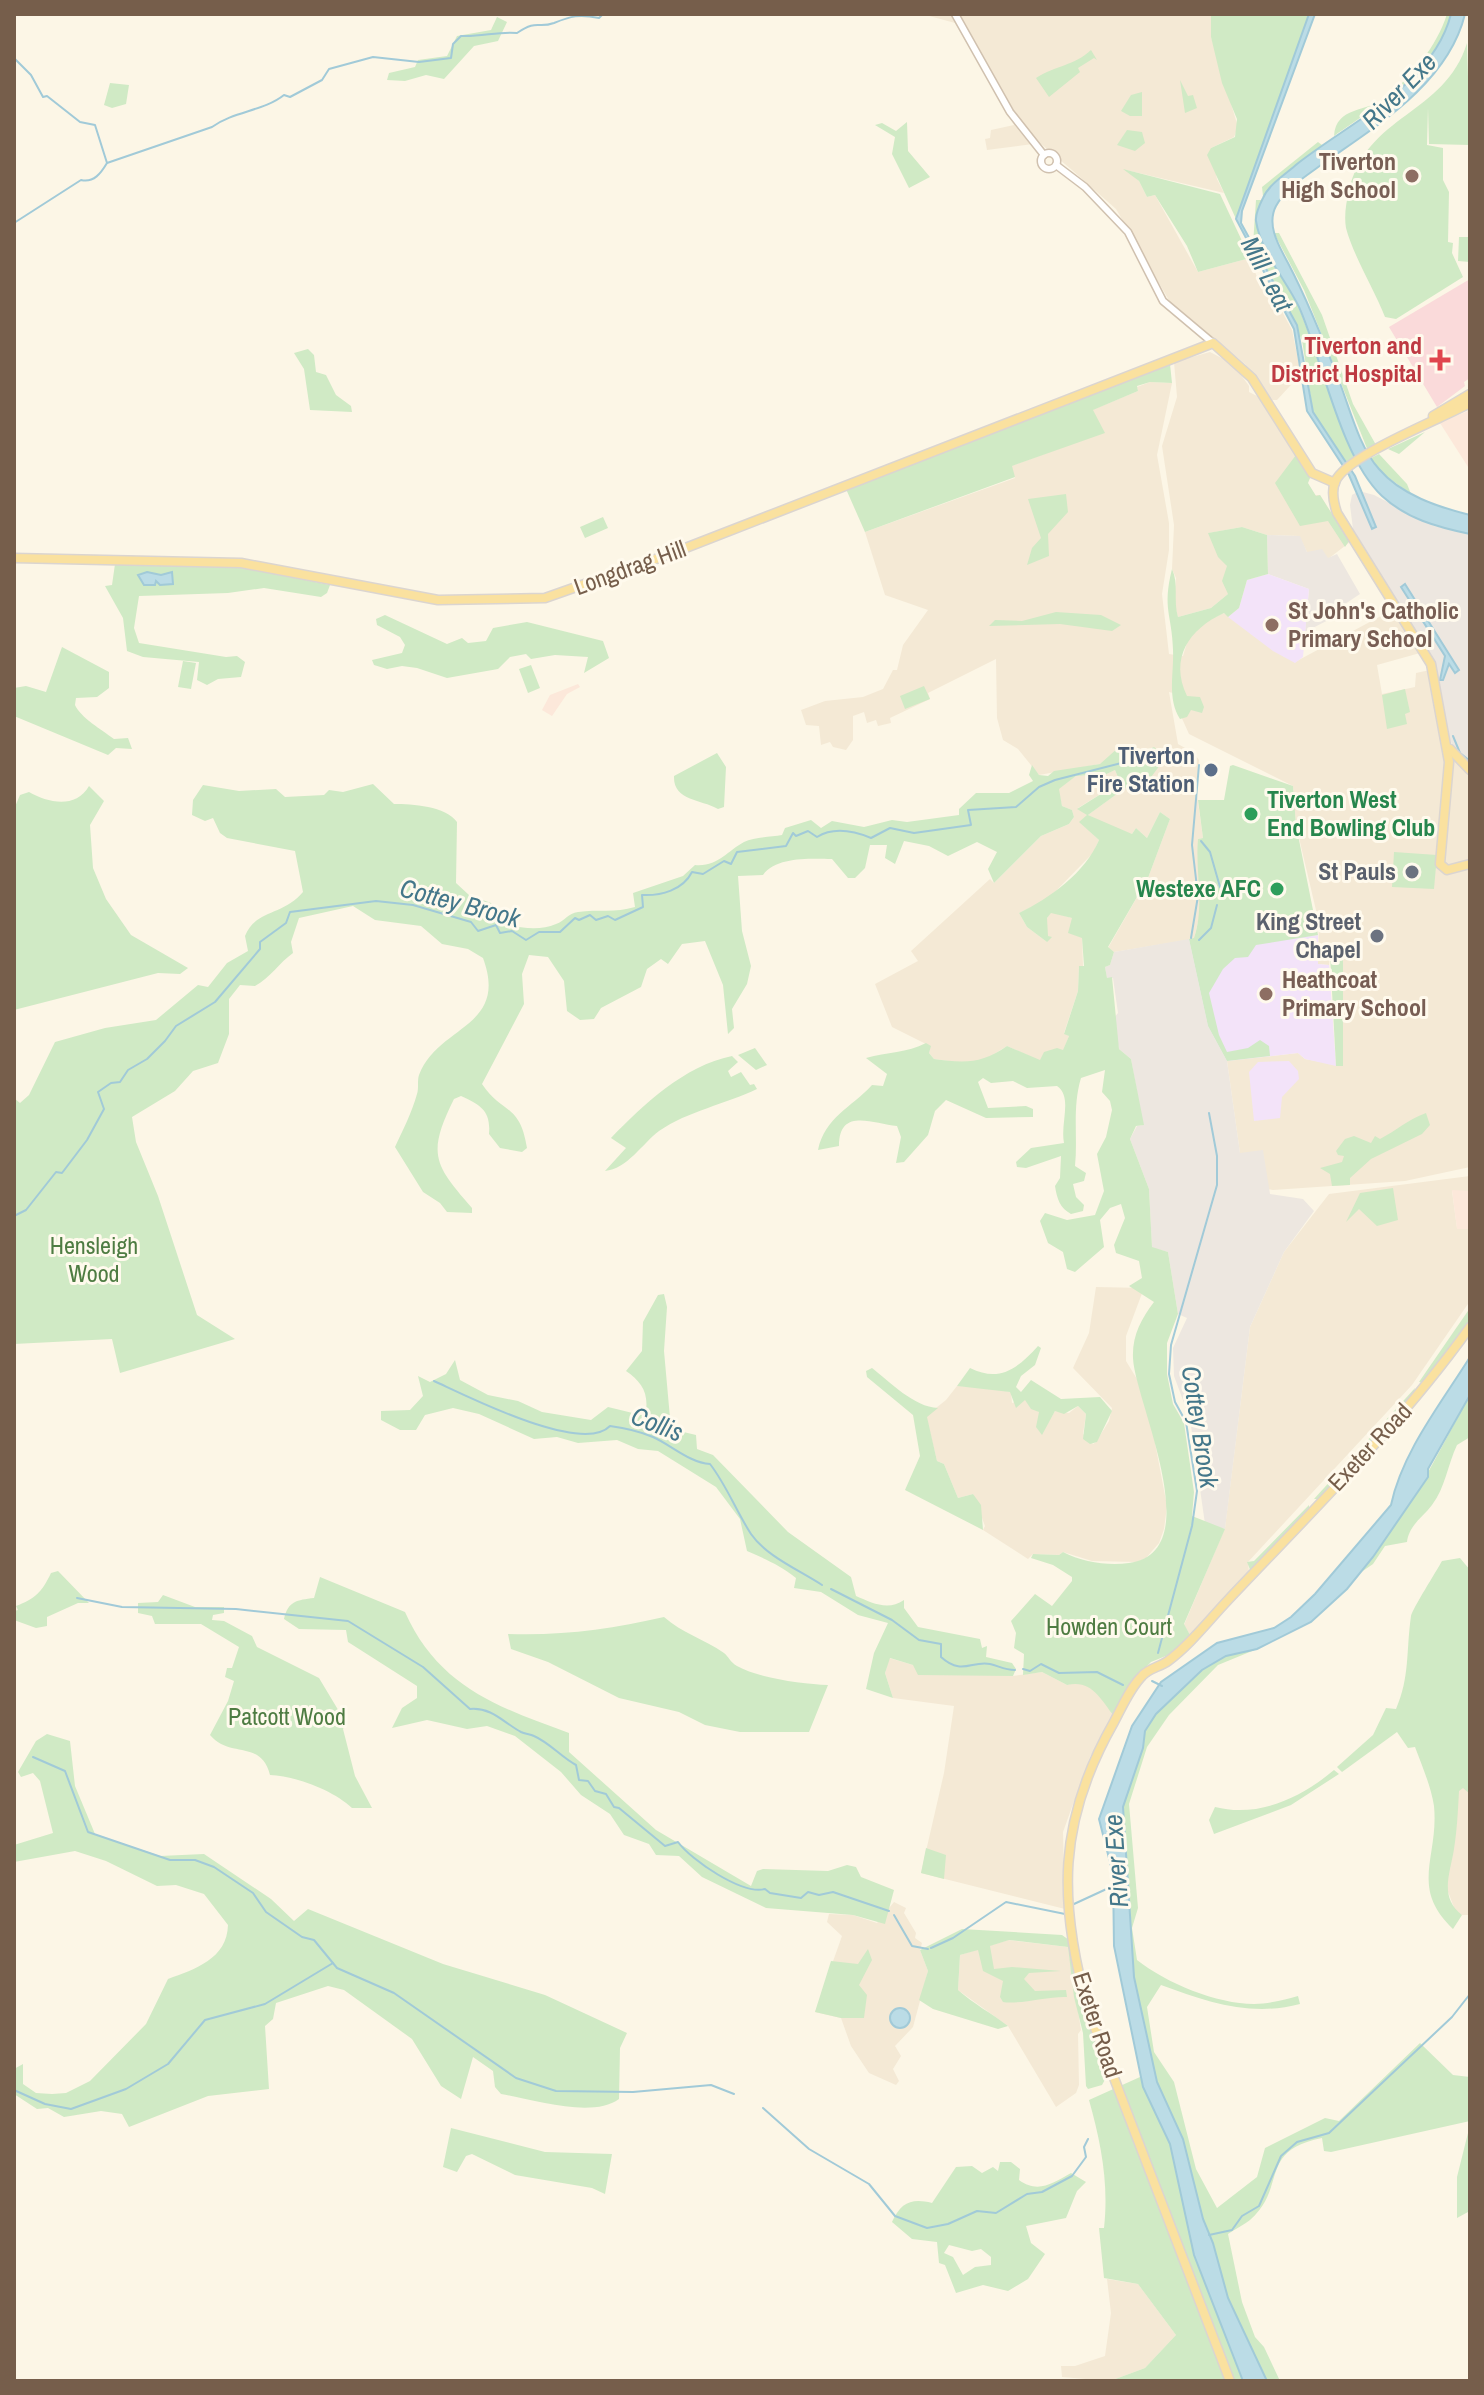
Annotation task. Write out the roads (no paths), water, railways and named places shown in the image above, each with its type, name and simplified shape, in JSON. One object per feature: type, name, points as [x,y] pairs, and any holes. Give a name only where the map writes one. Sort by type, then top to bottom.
[{"type":"main road","points":[[1213,343],[1252,378],[1312,473],[1335,483]]},
{"type":"main road","name":"Longdrag Hill","points":[[14,558],[241,563],[436,600],[545,598],[670,554],[1213,343]]},
{"type":"main road","points":[[1470,394],[1345,470],[1335,483],[1337,513],[1431,664],[1448,745],[1441,869],[1470,864]]},
{"type":"main road","points":[[1405,433],[1470,403]]},
{"type":"main road","points":[[1448,745],[1457,759],[1470,770]]},
{"type":"main road","points":[[1448,772],[1457,759]]},
{"type":"main road","name":"Exeter Road","points":[[1230,2381],[1164,2202],[1095,2032],[1072,1933],[1066,1866],[1071,1833],[1106,1736],[1140,1678],[1163,1664],[1423,1391],[1470,1327]]},
{"type":"street","points":[[955,14],[1010,112],[1044,155],[1042,160],[1046,168],[1056,165],[1085,187],[1128,232],[1163,301],[1213,343]]},
{"type":"water","name":"Mill Leat","points":[[1309,14],[1315,14],[1242,211],[1241,223],[1297,325],[1313,412],[1355,476],[1376,527],[1372,529],[1349,475],[1307,411],[1294,329],[1236,219]]},
{"type":"water","name":"River Exe","points":[[1451,14],[1465,14],[1443,62],[1426,82],[1386,119],[1290,188],[1276,206],[1272,221],[1278,243],[1310,308],[1372,461],[1409,493],[1470,515],[1470,534],[1434,525],[1402,511],[1382,496],[1367,479],[1344,433],[1299,307],[1268,255],[1256,218],[1266,193],[1278,180],[1408,82],[1441,39]]},
{"type":"water","points":[[147,572],[161,575],[172,572],[173,584],[160,585],[156,581],[155,585],[144,585],[138,575]]},
{"type":"water","points":[[1405,584],[1459,670],[1455,673],[1449,664],[1443,680],[1440,680],[1445,656],[1401,587]]},
{"type":"water","name":"River Exe","points":[[1470,1357],[1470,1395],[1428,1469],[1428,1477],[1373,1557],[1347,1589],[1311,1622],[1257,1649],[1226,1656],[1202,1670],[1156,1714],[1145,1731],[1143,1748],[1123,1807],[1134,1977],[1157,2082],[1183,2139],[1203,2219],[1228,2298],[1267,2381],[1243,2381],[1194,2255],[1170,2144],[1143,2087],[1114,1946],[1113,1874],[1099,1819],[1132,1726],[1161,1682],[1217,1643],[1274,1628],[1315,1594],[1391,1505],[1396,1485],[1413,1447]]},
{"type":"water","points":[[900,2008],[907,2011],[910,2018],[907,2025],[900,2028],[893,2025],[890,2018],[893,2011]]},
{"type":"waterway","points":[[14,223],[81,180],[93,179],[107,163],[212,127],[284,95],[290,97],[322,80],[329,69],[373,57],[419,62],[451,58],[453,44],[461,36],[517,33],[533,25],[548,25],[575,16],[599,18],[603,14]]},
{"type":"waterway","points":[[14,58],[31,75],[43,97],[47,96],[80,122],[95,125],[107,163]]},
{"type":"waterway","points":[[1453,736],[1460,753],[1470,761]]},
{"type":"waterway","name":"Cottey Brook","points":[[14,1216],[26,1210],[56,1172],[62,1173],[87,1140],[104,1109],[98,1092],[111,1083],[120,1082],[128,1070],[147,1059],[176,1026],[215,1002],[260,949],[260,942],[286,923],[290,912],[376,901],[413,905],[471,922],[478,931],[496,925],[500,933],[512,931],[526,940],[539,932],[560,932],[575,918],[579,920],[590,915],[596,920],[608,916],[615,920],[643,907],[642,895],[671,891],[692,872],[703,874],[724,861],[731,864],[737,852],[786,846],[793,833],[796,836],[808,831],[817,837],[844,831],[871,838],[890,828],[914,833],[971,825],[968,810],[1016,807],[1039,787],[1055,780],[1137,759],[1152,749]]},
{"type":"waterway","name":"Cottey Brook","points":[[1191,938],[1198,896],[1192,845],[1199,765]]},
{"type":"waterway","points":[[1201,841],[1210,852],[1220,887]]},
{"type":"waterway","points":[[1199,940],[1211,928],[1217,905]]},
{"type":"waterway","name":"Cottey Brook","points":[[1158,1653],[1192,1526],[1197,1491],[1186,1422],[1175,1402],[1169,1374],[1171,1345],[1217,1185],[1217,1156],[1209,1113]]},
{"type":"waterway","name":"Collis","points":[[434,1381],[524,1420],[575,1433],[596,1433],[610,1426],[627,1429],[653,1437],[688,1457],[710,1464],[757,1542],[822,1585]]},
{"type":"waterway","name":"Collis","points":[[831,1589],[892,1620],[919,1640],[941,1644],[941,1657],[948,1663],[961,1667],[984,1663],[1015,1670]]},
{"type":"waterway","points":[[77,1598],[122,1607],[236,1609],[348,1621],[423,1667],[470,1709],[485,1710],[521,1732],[545,1742],[576,1765],[579,1780],[588,1781],[595,1791],[606,1794],[614,1807],[665,1846],[678,1842],[705,1866],[731,1882],[801,1898],[808,1892],[819,1895],[833,1892],[889,1911]]},
{"type":"waterway","name":"Collis","points":[[1023,1669],[1030,1671],[1041,1664],[1059,1673],[1097,1672],[1123,1685]]},
{"type":"waterway","name":"Cottey Brook","points":[[1152,1681],[1162,1686]]},
{"type":"waterway","points":[[33,1757],[65,1771],[88,1832],[170,1860],[195,1860],[214,1867],[253,1893],[266,1912],[302,1937],[314,1940],[337,1968],[394,1993],[516,2078],[556,2091],[633,2092],[711,2085],[734,2094]]},
{"type":"waterway","name":"River Exe","points":[[1074,1904],[1113,1886]]},
{"type":"waterway","points":[[931,1948],[953,1938],[1006,1902],[1065,1914]]},
{"type":"waterway","points":[[894,1915],[912,1946],[928,1949]]},
{"type":"waterway","points":[[14,2090],[45,2104],[71,2109],[126,2089],[168,2064],[205,2020],[265,2004],[333,1963]]},
{"type":"waterway","points":[[1209,2235],[1232,2230],[1242,2216],[1259,2206],[1281,2156],[1297,2142],[1329,2133],[1452,2017],[1470,1994]]},
{"type":"waterway","points":[[763,2108],[809,2149],[869,2184],[895,2216],[927,2228],[948,2224],[977,2211],[996,2213],[1027,2194],[1042,2192],[1072,2176],[1086,2157],[1084,2147],[1088,2139]]},
{"type":"place","name":"Tiverton High School","points":[[1412,176]]},
{"type":"place","name":"Tiverton and District Hospital","points":[[1440,360]]},
{"type":"place","name":"St John's Catholic Primary School","points":[[1272,625]]},
{"type":"place","name":"Tiverton Fire Station","points":[[1211,770]]},
{"type":"place","name":"Tiverton West End Bowling Club","points":[[1251,814]]},
{"type":"place","name":"St Pauls","points":[[1412,872]]},
{"type":"place","name":"Westexe AFC","points":[[1277,889]]},
{"type":"place","name":"King Street Chapel","points":[[1377,936]]},
{"type":"place","name":"Heathcoat Primary School","points":[[1266,994]]},
{"type":"park label","name":"Hensleigh Wood","points":[[94,1260]]},
{"type":"park label","name":"Howden Court","points":[[1109,1627]]},
{"type":"park label","name":"Patcott Wood","points":[[287,1717]]}]
